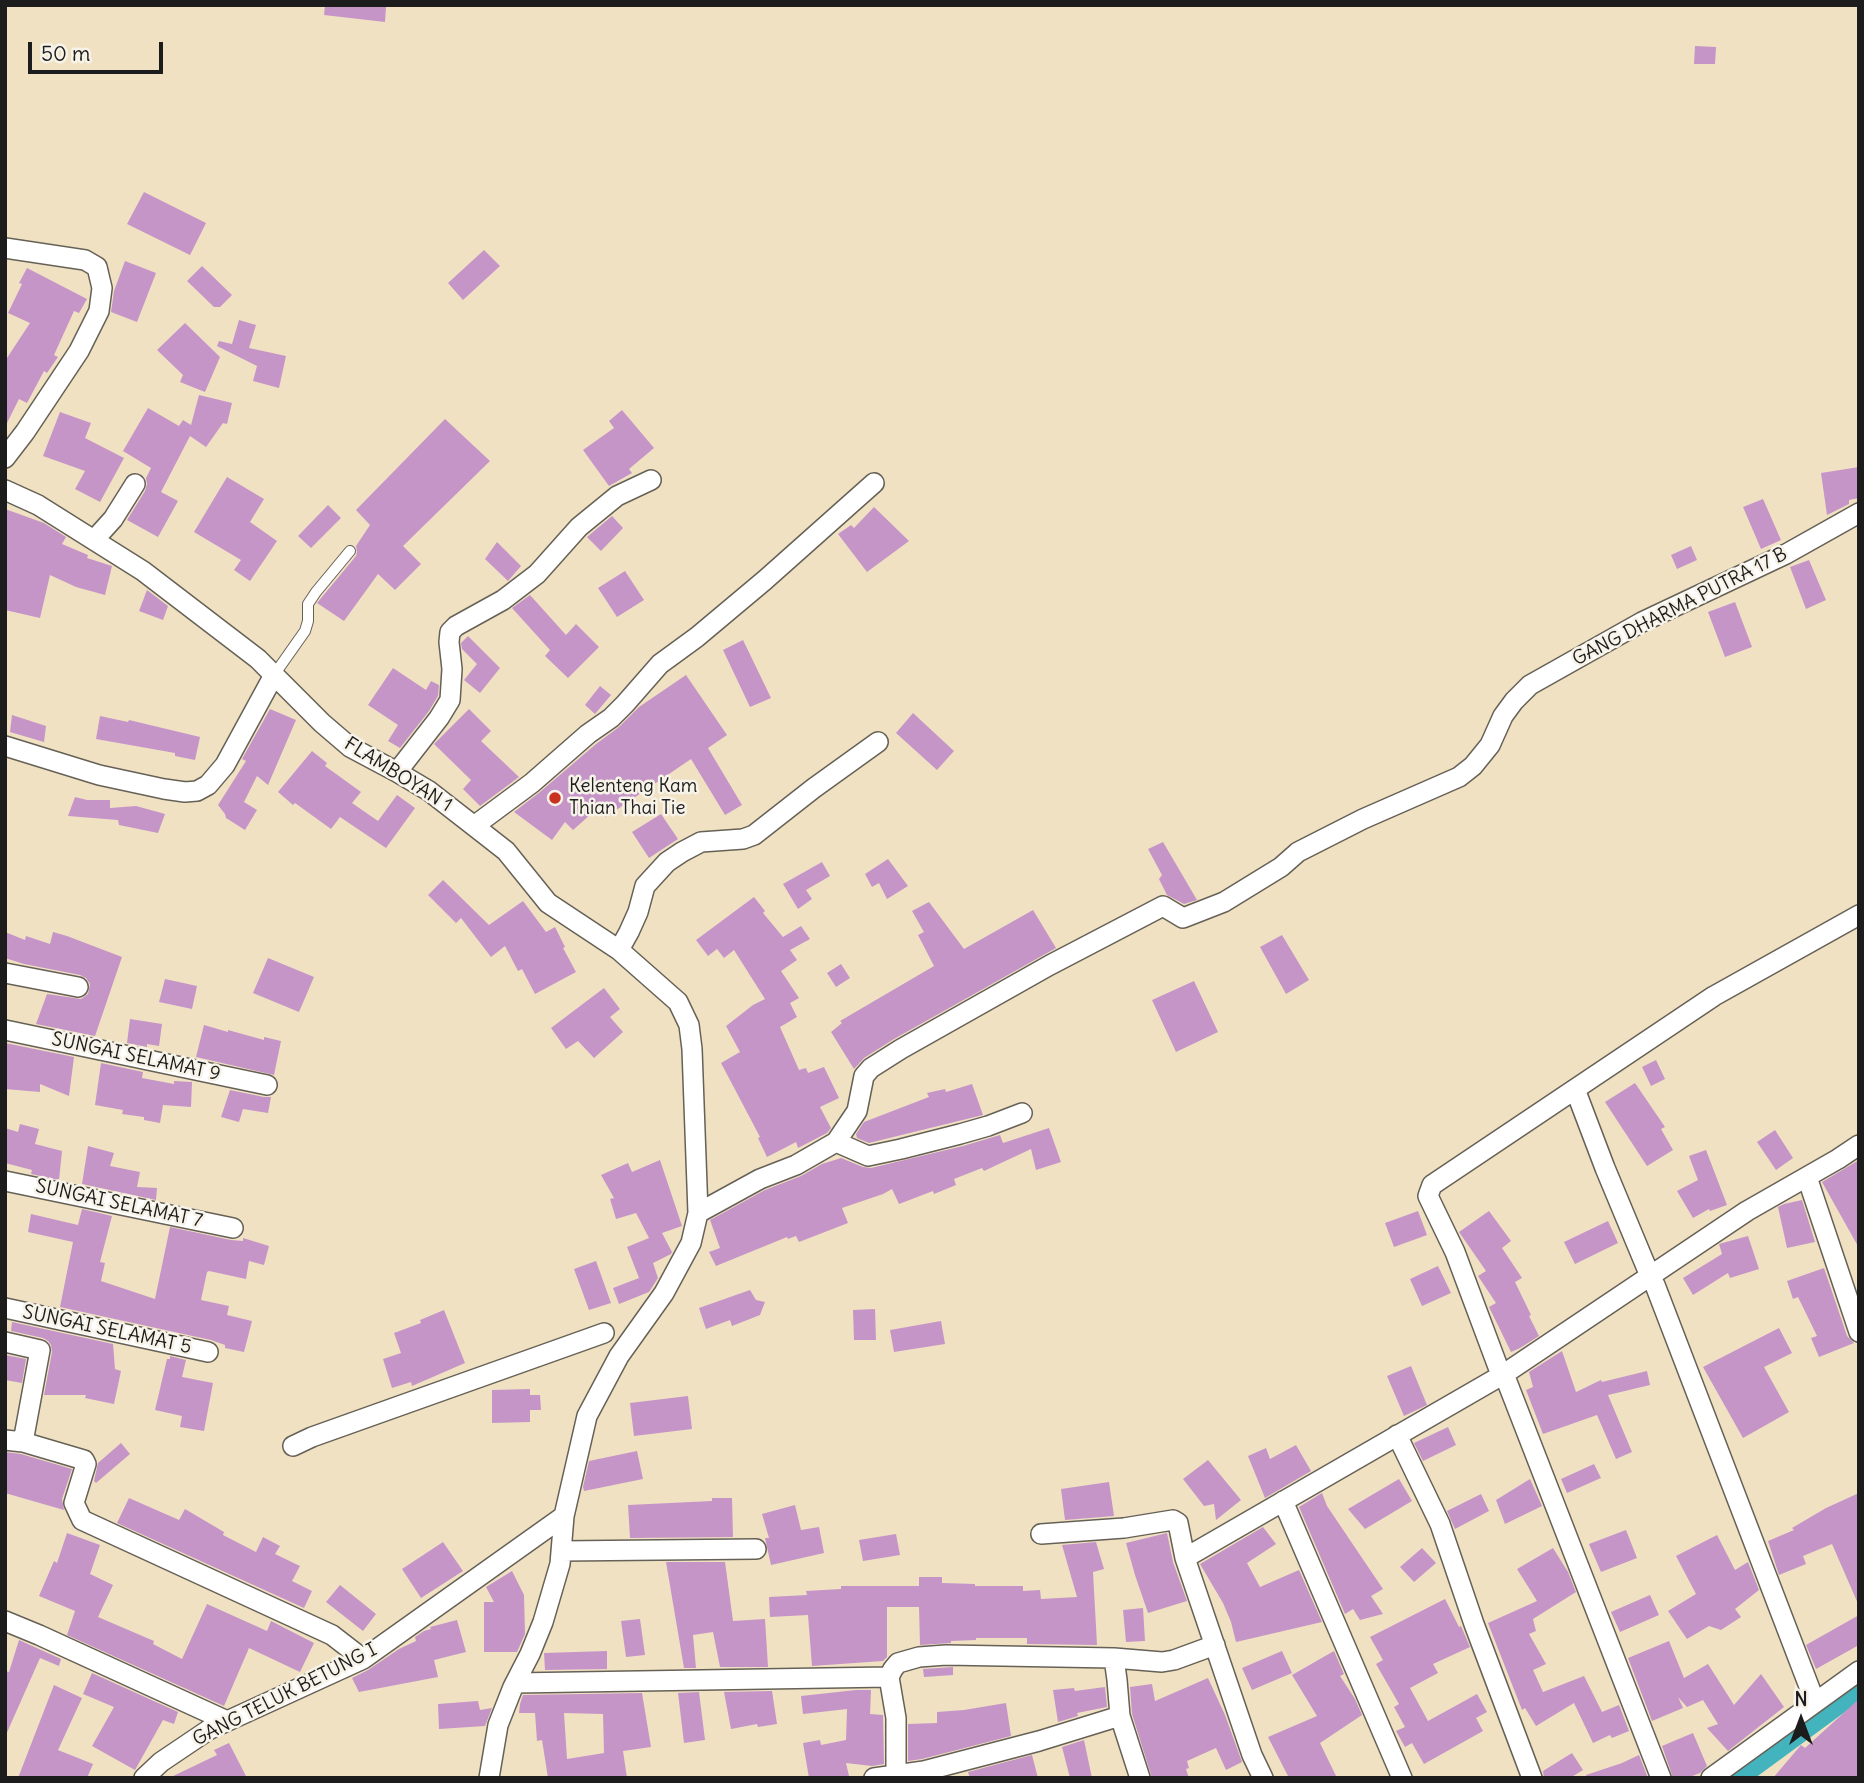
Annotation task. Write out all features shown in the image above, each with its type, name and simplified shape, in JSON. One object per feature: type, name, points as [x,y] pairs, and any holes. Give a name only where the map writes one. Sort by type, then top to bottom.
[{"type":"street","points":[[5,248],[85,260],[97,267],[102,288],[99,311],[79,351],[5,458]]},
{"type":"street","points":[[397,772],[450,700],[450,632],[503,600],[537,574],[579,527],[617,496],[651,480]]},
{"type":"street","points":[[474,826],[531,783],[587,734],[611,718],[660,664],[765,580],[874,483]]},
{"type":"street","points":[[94,540],[113,519],[135,484]]},
{"type":"street","name":"FLAMBOYAN 1","points":[[5,489],[38,505],[152,578],[258,659],[350,747],[429,791],[506,851],[548,903],[619,950],[678,1002],[689,1026],[692,1049],[698,1213]]},
{"type":"street","name":"GANG DHARMA PUTRA 17 B","points":[[836,1142],[857,1111],[864,1076],[871,1068],[901,1049],[1050,965],[1163,906],[1183,918],[1224,902],[1281,867],[1298,852],[1363,818],[1459,777],[1473,766],[1490,745],[1503,716],[1530,685],[1642,622],[1786,554],[1859,513]]},
{"type":"street","points":[[5,746],[99,775],[185,792],[197,791],[208,785],[225,765],[274,675]]},
{"type":"street","points":[[619,950],[638,912],[645,886],[667,862],[701,842],[729,841],[754,835],[878,742]]},
{"type":"street","points":[[1661,1778],[1455,1252],[1428,1196],[1429,1190],[1432,1185],[1714,996],[1859,915]]},
{"type":"street","points":[[5,973],[78,987]]},
{"type":"street","name":"SUNGAI SELAMAT 9","points":[[5,1030],[267,1085]]},
{"type":"street","points":[[1575,1089],[1660,1298],[1815,1702]]},
{"type":"street","points":[[489,1778],[498,1725],[543,1622],[559,1564],[564,1516],[587,1416],[619,1356],[664,1293],[691,1243],[698,1213],[760,1180],[796,1165],[836,1142],[868,1156],[960,1134],[1022,1113]]},
{"type":"street","points":[[1185,1558],[1503,1374],[1747,1211],[1859,1144]]},
{"type":"street","points":[[1807,1177],[1859,1332]]},
{"type":"street","name":"SUNGAI SELAMAT 7","points":[[5,1181],[233,1228]]},
{"type":"street","name":"SUNGAI SELAMAT 5","points":[[7,1314],[208,1352]]},
{"type":"street","points":[[293,1446],[602,1327],[619,1356]]},
{"type":"street","points":[[5,1342],[40,1350],[14,1441],[84,1460],[86,1464],[74,1503],[82,1520],[332,1635],[363,1659]]},
{"type":"street","points":[[1397,1435],[1440,1524],[1532,1778]]},
{"type":"street","points":[[1283,1501],[1402,1778]]},
{"type":"street","name":"GANG TELUK BETUNG I","points":[[144,1778],[162,1762],[210,1729],[363,1659],[564,1516]]},
{"type":"street","points":[[1041,1534],[1176,1521],[1178,1523],[1185,1558],[1252,1755],[1263,1778]]},
{"type":"street","points":[[561,1551],[756,1549]]},
{"type":"street","points":[[5,1621],[226,1721]]},
{"type":"street","points":[[896,1776],[897,1718],[889,1677],[898,1663],[919,1657],[946,1655],[1114,1658],[1162,1662],[1215,1645]]},
{"type":"street","points":[[1114,1658],[1120,1716],[1140,1778]]},
{"type":"street","points":[[1711,1778],[1737,1771],[1815,1702],[1859,1671]]},
{"type":"street","points":[[515,1683],[889,1677]]},
{"type":"street","points":[[874,1778],[924,1771],[1039,1741],[1120,1716]]},
{"type":"lane","points":[[274,675],[305,631],[308,604],[350,551]]},
{"type":"building","points":[[325,5],[386,7],[385,22],[324,15]]},
{"type":"building","points":[[1695,46],[1716,47],[1715,64],[1694,64]]},
{"type":"building","points":[[144,192],[206,223],[190,255],[127,224]]},
{"type":"building","points":[[484,250],[500,266],[463,300],[448,283]]},
{"type":"building","points":[[125,261],[156,273],[137,322],[111,312],[114,291]]},
{"type":"building","points":[[202,266],[232,295],[220,307],[214,307],[187,281]]},
{"type":"building","points":[[27,268],[87,299],[79,313],[74,311],[54,355],[58,357],[47,373],[44,371],[27,403],[19,399],[5,427],[5,361],[30,323],[8,313]]},
{"type":"building","points":[[239,320],[256,325],[249,348],[286,356],[279,388],[253,381],[257,366],[217,346],[219,341],[232,344]]},
{"type":"building","points":[[185,323],[220,357],[205,392],[180,382],[183,375],[157,350]]},
{"type":"building","points":[[199,395],[232,403],[227,424],[223,423],[206,447],[190,436],[161,492],[178,501],[158,537],[127,520],[145,491],[146,478],[151,468],[123,451],[148,408],[179,426],[183,420],[191,425]]},
{"type":"building","points":[[622,410],[654,448],[629,469],[632,473],[609,486],[583,450],[614,428],[609,421]]},
{"type":"building","points":[[60,412],[91,423],[85,438],[124,458],[100,502],[75,489],[85,471],[43,456]]},
{"type":"building","points":[[445,419],[490,461],[403,546],[421,564],[395,590],[378,574],[344,621],[317,603],[356,556],[356,546],[370,525],[356,510]]},
{"type":"building","points":[[1859,467],[1859,498],[1849,500],[1849,504],[1827,515],[1821,473]]},
{"type":"building","points":[[227,477],[264,499],[250,522],[277,541],[250,581],[234,570],[241,560],[194,532]]},
{"type":"building","points":[[1763,499],[1781,540],[1761,549],[1743,507]]},
{"type":"building","points":[[328,505],[341,518],[311,548],[298,536]]},
{"type":"building","points":[[874,507],[909,541],[867,572],[838,534],[851,525],[854,528]]},
{"type":"building","points":[[5,509],[44,523],[66,537],[62,544],[88,555],[87,558],[112,566],[105,595],[76,587],[50,575],[40,618],[5,610]]},
{"type":"building","points":[[612,516],[623,528],[601,551],[587,537]]},
{"type":"building","points":[[497,542],[521,566],[508,581],[485,559]]},
{"type":"building","points":[[1691,546],[1697,560],[1677,569],[1671,555]]},
{"type":"building","points":[[1809,560],[1826,600],[1806,609],[1790,567]]},
{"type":"building","points":[[625,571],[644,600],[617,617],[598,588]]},
{"type":"building","points":[[147,590],[168,606],[163,620],[139,611]]},
{"type":"building","points":[[530,595],[566,635],[576,624],[599,647],[568,678],[545,656],[550,650],[512,608]]},
{"type":"building","points":[[1735,602],[1752,647],[1725,657],[1708,612]]},
{"type":"building","points":[[468,636],[500,668],[480,693],[464,680],[477,664],[462,649],[461,643]]},
{"type":"building","points":[[743,640],[771,698],[750,707],[723,650]]},
{"type":"building","points":[[393,668],[426,690],[431,681],[439,685],[438,696],[429,711],[400,748],[388,741],[398,725],[368,705]]},
{"type":"building","points":[[686,675],[727,735],[708,748],[742,805],[725,815],[691,759],[606,817],[599,807],[573,830],[565,822],[552,840],[514,812],[619,727],[639,707]]},
{"type":"building","points":[[600,686],[611,695],[595,714],[585,705]]},
{"type":"building","points":[[270,709],[296,720],[268,785],[257,776],[244,802],[257,810],[245,830],[226,818],[218,805],[246,761],[242,759]]},
{"type":"building","points":[[469,709],[491,731],[481,741],[519,777],[480,806],[463,789],[471,780],[434,744]]},
{"type":"building","points":[[913,713],[954,751],[937,770],[896,733]]},
{"type":"building","points":[[12,715],[46,726],[44,742],[10,732]]},
{"type":"building","points":[[100,716],[200,737],[195,760],[175,756],[175,753],[96,739]]},
{"type":"building","points":[[312,751],[327,763],[325,766],[361,792],[352,803],[378,821],[397,795],[415,808],[386,848],[340,817],[331,829],[278,792]]},
{"type":"building","points":[[75,797],[110,800],[110,808],[136,806],[165,814],[158,833],[119,825],[118,820],[68,816]]},
{"type":"building","points":[[661,814],[678,839],[649,858],[632,832]]},
{"type":"building","points":[[1163,842],[1197,900],[1184,904],[1167,895],[1159,879],[1162,875],[1148,849]]},
{"type":"building","points":[[888,859],[908,886],[887,899],[879,883],[872,887],[865,874]]},
{"type":"building","points":[[822,862],[830,876],[806,890],[812,899],[798,909],[783,884]]},
{"type":"building","points":[[443,880],[489,925],[523,901],[546,932],[555,927],[576,972],[535,994],[522,969],[518,971],[505,946],[491,957],[461,918],[456,923],[428,895]]},
{"type":"building","points":[[754,897],[765,911],[763,913],[783,937],[801,926],[810,939],[790,950],[797,960],[781,971],[799,998],[790,1003],[797,1017],[780,1027],[799,1070],[806,1068],[808,1073],[824,1067],[839,1098],[820,1107],[831,1128],[827,1133],[798,1148],[796,1142],[767,1157],[758,1138],[760,1137],[721,1063],[740,1052],[726,1026],[765,999],[734,950],[724,958],[717,949],[708,956],[696,940]]},
{"type":"building","points":[[929,902],[964,949],[1033,910],[1056,948],[894,1039],[864,1058],[854,1069],[831,1032],[842,1023],[840,1021],[934,966],[918,935],[924,932],[912,911]]},
{"type":"building","points":[[5,932],[25,940],[26,936],[50,944],[53,932],[122,957],[95,1036],[36,1024],[47,994],[81,999],[88,994],[90,984],[80,975],[5,958]]},
{"type":"building","points":[[1282,935],[1309,980],[1286,994],[1260,947]]},
{"type":"building","points":[[268,958],[314,977],[299,1012],[253,993]]},
{"type":"building","points":[[841,964],[850,978],[836,987],[827,973]]},
{"type":"building","points":[[165,979],[197,986],[192,1009],[159,1002]]},
{"type":"building","points":[[1194,981],[1218,1032],[1176,1052],[1152,1000]]},
{"type":"building","points":[[604,988],[620,1009],[610,1017],[623,1032],[594,1058],[578,1041],[566,1049],[551,1028]]},
{"type":"building","points":[[130,1019],[162,1024],[159,1046],[147,1044],[147,1047],[127,1043]]},
{"type":"building","points":[[204,1025],[264,1040],[264,1037],[281,1041],[274,1075],[196,1057]]},
{"type":"building","points":[[5,1043],[74,1057],[69,1096],[40,1084],[40,1092],[5,1089]]},
{"type":"building","points":[[1656,1060],[1665,1079],[1651,1086],[1642,1067]]},
{"type":"building","points":[[101,1063],[143,1072],[142,1078],[174,1084],[174,1081],[192,1082],[191,1107],[163,1105],[160,1123],[144,1120],[144,1117],[122,1114],[123,1110],[95,1105]]},
{"type":"building","points":[[1635,1083],[1665,1127],[1661,1129],[1673,1150],[1647,1166],[1605,1102]]},
{"type":"building","points":[[972,1084],[983,1115],[869,1143],[857,1138],[856,1134],[864,1122],[929,1097],[927,1093],[945,1089],[946,1092]]},
{"type":"building","points":[[230,1090],[271,1097],[268,1113],[243,1109],[239,1122],[221,1117]]},
{"type":"building","points":[[20,1124],[39,1129],[35,1144],[62,1151],[59,1180],[31,1174],[32,1170],[5,1163],[5,1128],[18,1132]]},
{"type":"building","points":[[1049,1128],[1061,1162],[1036,1170],[1031,1149],[984,1171],[982,1168],[954,1179],[956,1185],[934,1194],[933,1191],[899,1204],[892,1189],[842,1208],[848,1223],[799,1242],[796,1236],[787,1237],[716,1266],[709,1252],[720,1248],[710,1220],[765,1190],[801,1176],[822,1164],[841,1158],[871,1168],[1000,1135],[1003,1143]]},
{"type":"building","points":[[1775,1130],[1793,1158],[1776,1170],[1757,1142]]},
{"type":"building","points":[[88,1146],[114,1153],[110,1166],[140,1172],[137,1187],[157,1188],[156,1200],[82,1184]]},
{"type":"building","points":[[1706,1150],[1727,1205],[1710,1211],[1709,1209],[1693,1218],[1677,1191],[1698,1180],[1689,1156]]},
{"type":"building","points":[[660,1160],[682,1226],[662,1233],[672,1252],[653,1263],[658,1278],[649,1292],[619,1304],[613,1288],[639,1278],[627,1247],[649,1238],[636,1213],[616,1219],[610,1199],[614,1198],[601,1175],[628,1163],[632,1172]]},
{"type":"building","points":[[1859,1160],[1859,1248],[1822,1182]]},
{"type":"building","points":[[1802,1200],[1815,1242],[1787,1248],[1778,1207]]},
{"type":"building","points":[[82,1209],[112,1216],[100,1262],[105,1263],[101,1281],[155,1299],[170,1227],[231,1240],[243,1241],[243,1238],[269,1246],[264,1265],[249,1261],[246,1279],[207,1272],[201,1300],[229,1306],[227,1315],[252,1321],[244,1352],[225,1348],[225,1345],[211,1340],[60,1307],[73,1242],[28,1232],[31,1214],[78,1225]]},
{"type":"building","points":[[1418,1211],[1427,1235],[1394,1247],[1385,1223]]},
{"type":"building","points":[[1489,1211],[1511,1241],[1502,1248],[1522,1278],[1515,1282],[1539,1336],[1511,1352],[1489,1307],[1496,1303],[1478,1276],[1486,1271],[1459,1232]]},
{"type":"building","points":[[1608,1221],[1618,1243],[1575,1264],[1564,1242]]},
{"type":"building","points":[[1748,1236],[1759,1269],[1730,1278],[1728,1273],[1693,1295],[1683,1278],[1722,1254],[1719,1244]]},
{"type":"building","points":[[596,1261],[611,1303],[589,1310],[574,1269]]},
{"type":"building","points":[[1438,1266],[1451,1293],[1422,1306],[1410,1279]]},
{"type":"building","points":[[1824,1268],[1847,1336],[1854,1343],[1819,1357],[1811,1338],[1817,1336],[1798,1297],[1793,1299],[1787,1281]]},
{"type":"building","points":[[750,1290],[756,1300],[765,1302],[760,1315],[732,1326],[730,1320],[706,1329],[699,1308]]},
{"type":"building","points":[[875,1309],[876,1340],[854,1340],[853,1310]]},
{"type":"building","points":[[444,1310],[465,1363],[412,1386],[411,1382],[392,1388],[383,1359],[401,1353],[394,1333],[421,1323],[420,1320]]},
{"type":"building","points":[[941,1321],[945,1344],[894,1352],[890,1330]]},
{"type":"building","points":[[12,1322],[113,1344],[115,1369],[121,1371],[114,1404],[85,1398],[86,1395],[44,1395],[51,1345],[43,1338],[11,1331]]},
{"type":"building","points":[[1779,1328],[1792,1353],[1764,1367],[1789,1412],[1743,1438],[1703,1367]]},
{"type":"building","points":[[1562,1351],[1576,1392],[1601,1380],[1602,1382],[1647,1371],[1650,1385],[1608,1395],[1632,1452],[1616,1459],[1597,1415],[1543,1434],[1526,1390],[1533,1387],[1529,1372]]},
{"type":"building","points":[[5,1355],[26,1359],[22,1383],[5,1380]]},
{"type":"building","points":[[170,1356],[186,1360],[182,1377],[213,1383],[204,1431],[180,1427],[182,1416],[155,1410]]},
{"type":"building","points":[[1411,1366],[1427,1405],[1404,1416],[1387,1376]]},
{"type":"building","points":[[530,1389],[530,1395],[540,1395],[541,1410],[530,1410],[530,1422],[492,1423],[492,1390]]},
{"type":"building","points":[[688,1396],[692,1429],[634,1436],[630,1403]]},
{"type":"building","points":[[1448,1427],[1456,1445],[1423,1461],[1414,1443]]},
{"type":"building","points":[[121,1443],[130,1454],[96,1483],[94,1481],[98,1463]]},
{"type":"building","points":[[1296,1445],[1311,1471],[1265,1498],[1248,1456],[1266,1448],[1270,1459]]},
{"type":"building","points":[[637,1451],[643,1479],[584,1491],[589,1461]]},
{"type":"building","points":[[5,1452],[72,1469],[62,1499],[64,1510],[5,1493]]},
{"type":"building","points":[[1208,1460],[1241,1500],[1216,1520],[1214,1504],[1204,1506],[1183,1479]]},
{"type":"building","points":[[1594,1464],[1601,1478],[1567,1493],[1561,1479]]},
{"type":"building","points":[[1399,1479],[1412,1501],[1365,1529],[1348,1509]]},
{"type":"building","points":[[1530,1479],[1542,1506],[1505,1524],[1496,1500]]},
{"type":"building","points":[[1109,1482],[1114,1516],[1065,1520],[1061,1489]]},
{"type":"building","points":[[1322,1493],[1327,1506],[1383,1589],[1371,1596],[1383,1614],[1360,1620],[1353,1609],[1345,1614],[1299,1507]]},
{"type":"building","points":[[1859,1493],[1859,1606],[1832,1544],[1803,1556],[1806,1564],[1779,1575],[1768,1541],[1794,1530],[1792,1528],[1826,1508]]},
{"type":"building","points":[[1481,1494],[1489,1511],[1455,1529],[1447,1511]]},
{"type":"building","points":[[129,1498],[179,1520],[185,1509],[224,1532],[223,1535],[256,1552],[263,1537],[280,1546],[275,1554],[300,1566],[292,1581],[312,1591],[304,1608],[117,1523]]},
{"type":"building","points":[[712,1498],[732,1498],[733,1537],[630,1538],[628,1505],[712,1501]]},
{"type":"building","points":[[795,1505],[801,1530],[819,1527],[824,1553],[771,1565],[765,1538],[769,1538],[762,1514]]},
{"type":"building","points":[[1263,1527],[1276,1544],[1247,1563],[1260,1587],[1299,1570],[1322,1622],[1236,1642],[1223,1603],[1200,1564]]},
{"type":"building","points":[[1626,1530],[1637,1558],[1601,1572],[1589,1544]]},
{"type":"building","points":[[67,1533],[100,1545],[90,1574],[113,1585],[98,1617],[154,1641],[153,1644],[182,1659],[207,1604],[267,1631],[271,1621],[314,1643],[300,1672],[249,1648],[224,1706],[67,1635],[75,1611],[39,1596],[54,1561],[57,1563]]},
{"type":"building","points":[[1167,1533],[1173,1562],[1187,1601],[1148,1613],[1126,1543]]},
{"type":"building","points":[[896,1534],[900,1555],[863,1561],[859,1540]]},
{"type":"building","points":[[1717,1535],[1735,1570],[1748,1562],[1759,1590],[1735,1609],[1741,1617],[1721,1630],[1709,1626],[1687,1639],[1668,1611],[1696,1594],[1676,1556]]},
{"type":"building","points":[[443,1542],[463,1571],[421,1598],[402,1569]]},
{"type":"building","points":[[1096,1542],[1104,1569],[1093,1572],[1097,1645],[1027,1644],[1027,1638],[976,1638],[920,1645],[919,1607],[887,1607],[887,1657],[883,1661],[812,1666],[808,1615],[770,1617],[769,1597],[807,1595],[806,1591],[841,1589],[841,1586],[919,1586],[919,1577],[942,1577],[942,1583],[975,1586],[1023,1586],[1023,1591],[1040,1590],[1041,1599],[1077,1597],[1062,1545]]},
{"type":"building","points":[[1422,1548],[1436,1563],[1414,1582],[1400,1567]]},
{"type":"building","points":[[1553,1548],[1568,1572],[1576,1592],[1533,1619],[1536,1631],[1529,1634],[1546,1664],[1533,1670],[1543,1692],[1584,1676],[1602,1712],[1619,1705],[1629,1731],[1612,1738],[1610,1735],[1593,1743],[1574,1703],[1536,1726],[1525,1708],[1522,1710],[1488,1623],[1537,1601],[1517,1569]]},
{"type":"building","points":[[666,1562],[725,1562],[733,1621],[765,1619],[768,1667],[720,1667],[713,1632],[693,1635],[696,1668],[684,1668]]},
{"type":"building","points":[[512,1571],[524,1595],[525,1634],[517,1652],[484,1652],[484,1602],[494,1602],[486,1587]]},
{"type":"building","points":[[340,1585],[376,1614],[363,1631],[326,1602]]},
{"type":"building","points":[[1650,1595],[1659,1615],[1620,1632],[1611,1612]]},
{"type":"building","points":[[1445,1599],[1470,1647],[1433,1664],[1438,1673],[1410,1688],[1428,1721],[1477,1694],[1487,1712],[1476,1718],[1483,1731],[1424,1764],[1412,1743],[1405,1747],[1396,1731],[1405,1727],[1394,1707],[1399,1704],[1376,1664],[1383,1660],[1370,1637]]},
{"type":"building","points":[[1143,1608],[1145,1641],[1126,1642],[1123,1610]]},
{"type":"building","points":[[1859,1615],[1859,1645],[1816,1669],[1806,1645]]},
{"type":"building","points":[[640,1619],[645,1655],[626,1657],[621,1621]]},
{"type":"building","points":[[457,1620],[466,1652],[434,1660],[438,1677],[359,1692],[352,1678],[416,1641],[415,1637],[431,1629],[430,1627]]},
{"type":"building","points":[[19,1640],[61,1659],[59,1666],[40,1658],[5,1737],[5,1671],[9,1672]]},
{"type":"building","points":[[1669,1641],[1684,1678],[1708,1664],[1734,1705],[1761,1674],[1784,1707],[1728,1751],[1707,1728],[1718,1724],[1703,1700],[1687,1707],[1678,1697],[1683,1708],[1652,1721],[1628,1658]]},
{"type":"building","points":[[607,1651],[607,1669],[545,1670],[544,1653]]},
{"type":"building","points":[[1282,1651],[1292,1673],[1252,1690],[1242,1668]]},
{"type":"building","points":[[1334,1651],[1344,1674],[1340,1676],[1362,1715],[1320,1743],[1337,1778],[1289,1778],[1268,1737],[1317,1716],[1292,1675]]},
{"type":"building","points":[[953,1667],[953,1675],[924,1677],[923,1669]]},
{"type":"building","points":[[92,1673],[178,1712],[174,1724],[163,1720],[135,1770],[92,1746],[114,1707],[83,1694]]},
{"type":"building","points":[[1208,1678],[1242,1762],[1226,1770],[1216,1748],[1187,1761],[1189,1778],[1152,1778],[1132,1714],[1130,1687],[1152,1684],[1155,1701]]},
{"type":"building","points":[[54,1685],[82,1698],[58,1750],[93,1764],[87,1778],[18,1778]]},
{"type":"building","points":[[1105,1687],[1107,1707],[1077,1713],[1078,1716],[1058,1722],[1053,1690],[1074,1688],[1075,1691]]},
{"type":"building","points":[[871,1690],[870,1714],[883,1715],[884,1764],[872,1766],[846,1763],[849,1776],[809,1778],[803,1743],[820,1740],[821,1745],[846,1740],[847,1709],[803,1714],[801,1696]]},
{"type":"building","points":[[772,1691],[777,1724],[758,1727],[757,1724],[731,1729],[724,1692]]},
{"type":"building","points":[[699,1692],[705,1740],[684,1743],[678,1693]]},
{"type":"building","points":[[642,1693],[651,1747],[623,1751],[627,1778],[548,1778],[542,1740],[537,1741],[535,1713],[519,1713],[523,1695]],"holes":[[[564,1713],[603,1714],[604,1753],[567,1759]]]},
{"type":"building","points":[[1859,1699],[1859,1778],[1773,1778],[1801,1745],[1805,1748]]},
{"type":"building","points":[[478,1701],[480,1710],[492,1708],[485,1726],[439,1729],[438,1704]]},
{"type":"building","points":[[1006,1703],[1011,1736],[908,1761],[908,1724],[937,1723],[937,1712]]},
{"type":"building","points":[[1693,1733],[1707,1766],[1700,1773],[1687,1778],[1673,1778],[1662,1746]]},
{"type":"building","points":[[1084,1740],[1092,1778],[1070,1778],[1062,1747]]},
{"type":"building","points":[[229,1743],[247,1778],[169,1778],[217,1755],[214,1750]]},
{"type":"building","points":[[1572,1753],[1583,1770],[1570,1778],[1544,1778],[1543,1771]]},
{"type":"building","points":[[1032,1755],[1038,1778],[970,1778],[968,1772]]},
{"type":"building","points":[[1639,1755],[1648,1778],[1586,1778],[1586,1775]]},
{"type":"waterway","points":[[1739,1778],[1859,1690]]},
{"type":"place","name":"Kelenteng Kam Thian Thai Tie","points":[[555,798]]}]
